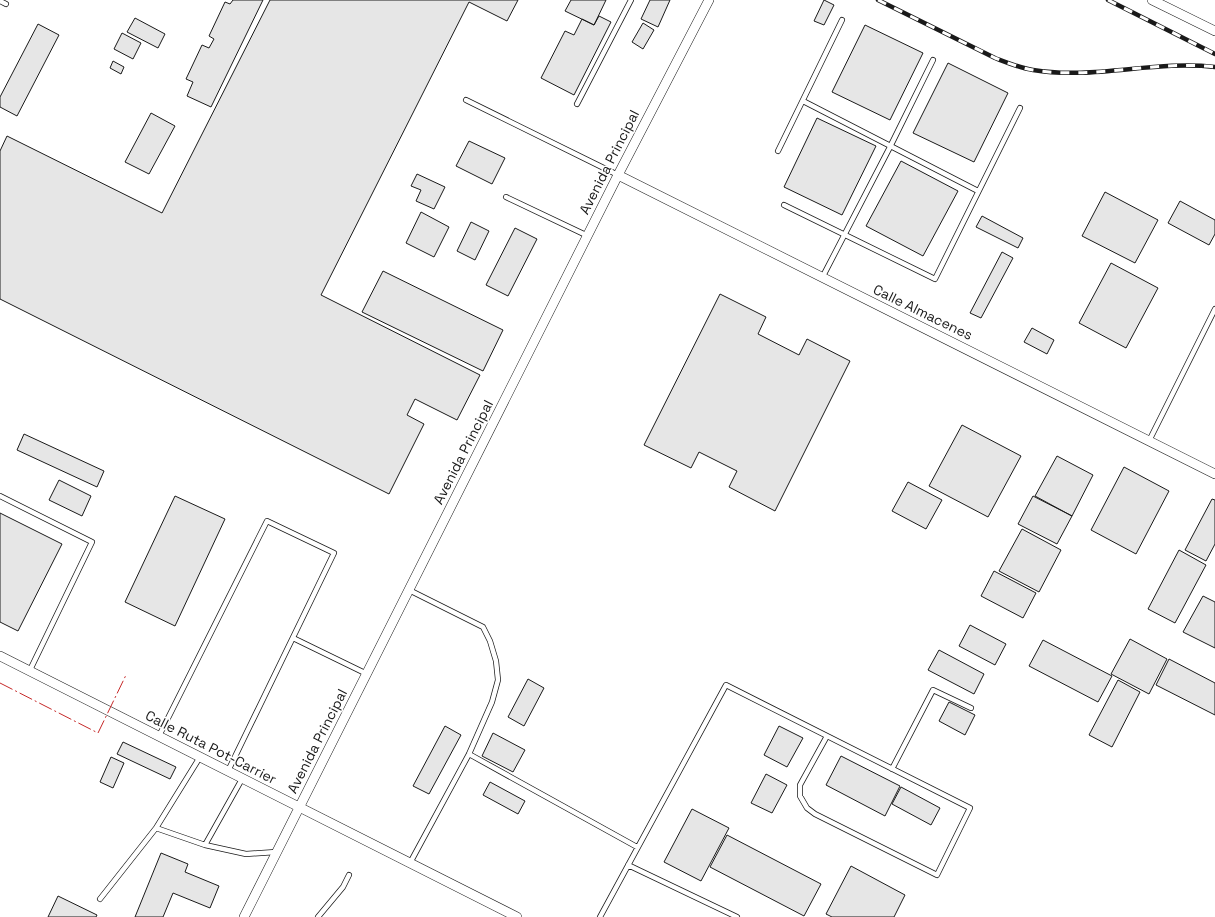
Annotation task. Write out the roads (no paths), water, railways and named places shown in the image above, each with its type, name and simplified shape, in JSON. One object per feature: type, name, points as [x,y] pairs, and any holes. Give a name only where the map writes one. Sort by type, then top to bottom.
[{"type":"street","name":"Avenida Principal","points":[[244,917],[618,176],[709,0]]},
{"type":"street","points":[[1152,0],[1215,31]]},
{"type":"street","name":"Calle Almacenes","points":[[618,176],[1215,474]]},
{"type":"street","name":"Calle Ruta Pot-Carrier","points":[[0,656],[517,917]]},
{"type":"lane","points":[[577,104],[631,0]]},
{"type":"lane","points":[[0,1],[6,4]]},
{"type":"lane","points":[[778,150],[842,20]]},
{"type":"lane","points":[[822,278],[933,60]]},
{"type":"lane","points":[[466,100],[618,176]]},
{"type":"lane","points":[[803,101],[978,191]]},
{"type":"lane","points":[[784,205],[935,279],[1020,108]]},
{"type":"lane","points":[[506,197],[588,236]]},
{"type":"lane","points":[[1149,441],[1215,309]]},
{"type":"lane","points":[[0,496],[92,542],[30,670]]},
{"type":"lane","points":[[159,736],[267,521],[334,553],[228,771]]},
{"type":"lane","points":[[409,590],[483,627],[490,641],[496,661],[498,680],[492,702],[469,754],[410,863]]},
{"type":"lane","points":[[293,638],[367,674]]},
{"type":"lane","points":[[600,917],[726,684],[970,808],[937,875],[815,814],[807,808],[800,796],[800,785],[827,736]]},
{"type":"lane","points":[[892,769],[933,690],[971,708]]},
{"type":"lane","points":[[469,754],[637,847]]},
{"type":"lane","points":[[100,899],[156,828],[200,756]]},
{"type":"lane","points":[[205,845],[242,779]]},
{"type":"lane","points":[[156,828],[205,845],[246,854],[277,852]]},
{"type":"lane","points":[[628,865],[737,917]]},
{"type":"lane","points":[[318,917],[343,887],[349,875]]},
{"type":"railway","points":[[878,0],[995,58],[1028,69],[1079,73],[1169,66],[1215,67]]},
{"type":"railway","points":[[1108,0],[1215,54]]}]
